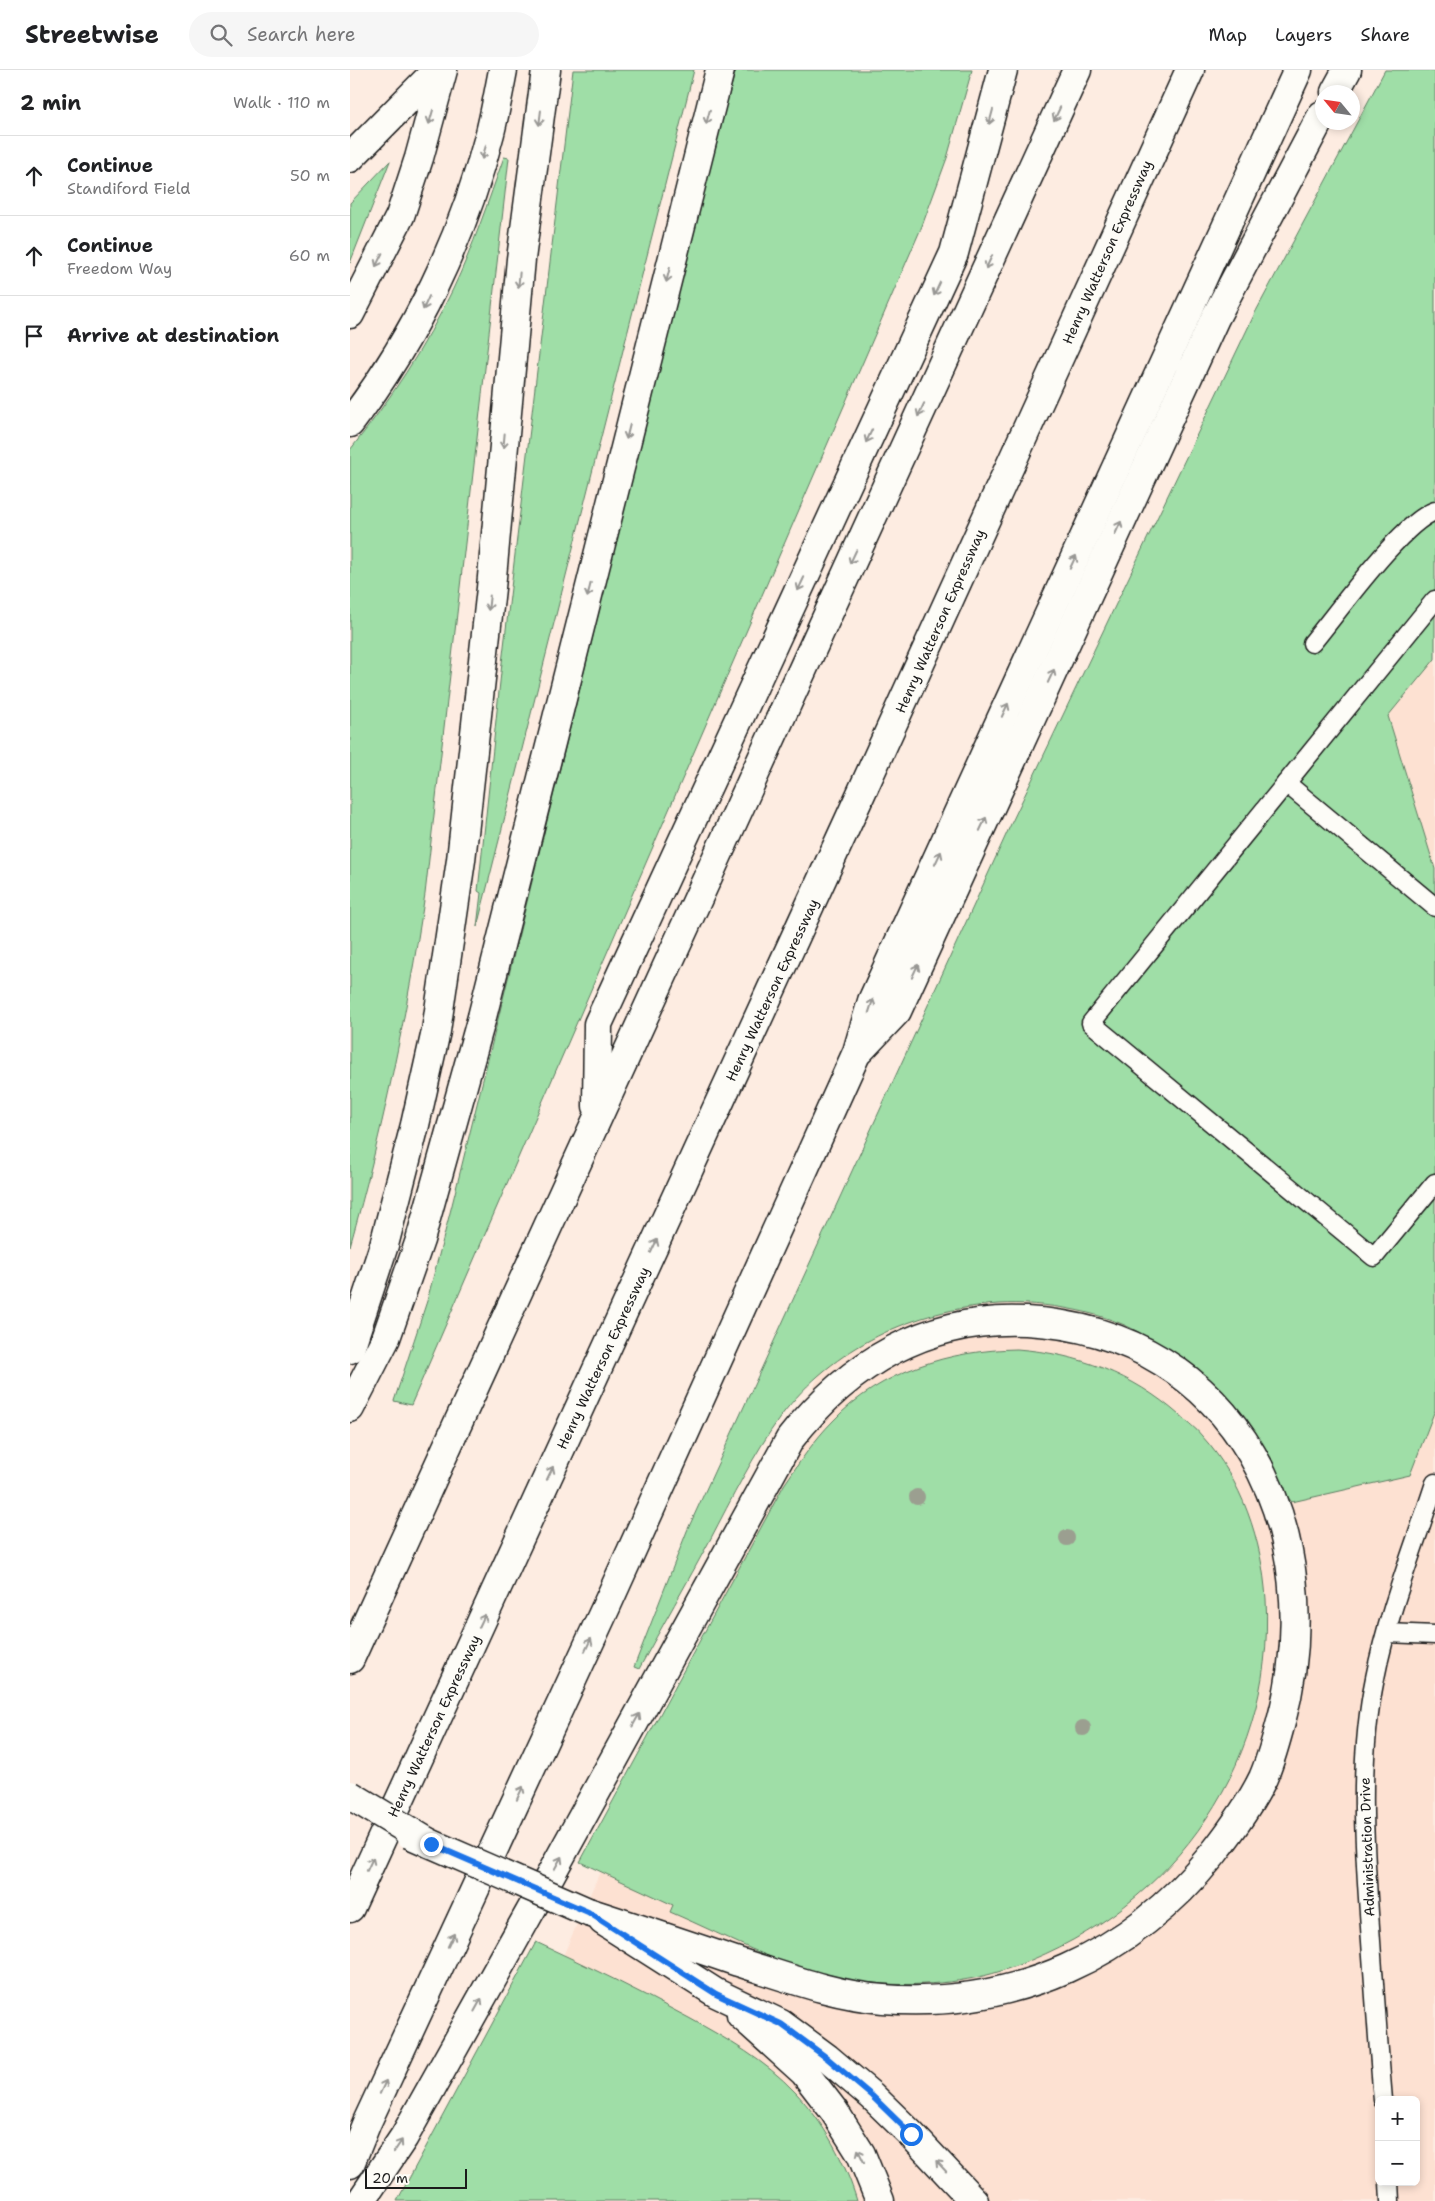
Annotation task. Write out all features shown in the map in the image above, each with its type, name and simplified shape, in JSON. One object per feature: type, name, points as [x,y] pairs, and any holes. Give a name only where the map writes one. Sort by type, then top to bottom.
[{"type":"main road","points":[[350,158],[437,70]]},
{"type":"main road","points":[[350,314],[400,216],[422,150],[443,70]]},
{"type":"main road","points":[[350,423],[377,388],[427,301],[468,206],[490,133],[503,70]]},
{"type":"main road","points":[[350,1349],[384,1245],[415,1126],[436,1031],[462,850],[491,588],[522,259],[546,70]]},
{"type":"main road","points":[[350,1408],[386,1338],[420,1240],[480,1026],[720,70]]},
{"type":"main road","points":[[597,1116],[598,1024],[954,252],[1003,70]]},
{"type":"main road","points":[[350,1659],[1077,70]]},
{"type":"main road","name":"Henry Watterson Expressway","points":[[350,1908],[849,820],[1190,70]]},
{"type":"main road","points":[[350,2164],[367,2122],[606,1607],[857,1052],[872,1001],[1298,70]]},
{"type":"main road","points":[[1339,85],[1347,70]]},
{"type":"main road","points":[[857,1052],[897,1011],[1214,318],[1315,128]]},
{"type":"main road","points":[[350,1809],[431,1844],[588,1912],[802,1983],[840,1993],[893,1999],[929,2000],[979,1996],[1012,1989],[1056,1974],[1103,1951],[1151,1919],[1195,1876],[1233,1829],[1262,1778],[1288,1698],[1294,1655],[1296,1610],[1291,1562],[1278,1510],[1261,1470],[1234,1427],[1210,1399],[1190,1381],[1129,1344],[1092,1331],[1056,1323],[1014,1321],[975,1323],[936,1332],[898,1346],[866,1364],[836,1388],[811,1412],[790,1439],[545,1885],[423,2103],[404,2137],[361,2201]]},
{"type":"main road","points":[[350,1795],[431,1844]]},
{"type":"main road","points":[[588,1912],[716,1994],[781,2024],[827,2058],[898,2122],[974,2201]]},
{"type":"main road","points":[[716,1994],[804,2072],[834,2111],[861,2154],[880,2201]]},
{"type":"lane","points":[[1312,643],[1400,536],[1427,514],[1435,511]]},
{"type":"lane","points":[[1435,600],[1091,1023],[1374,1257],[1435,1183]]},
{"type":"lane","points":[[1286,783],[1435,907]]},
{"type":"lane","name":"Administration Drive","points":[[1382,2096],[1365,1858],[1363,1786],[1369,1714],[1375,1678],[1395,1602],[1435,1483]]},
{"type":"lane","points":[[1387,1633],[1435,1635]]},
{"type":"lane","points":[[1388,2186],[1390,2201]]},
{"type":"shaded area","points":[[1435,70],[1435,2201],[455,2201],[918,1150]]},
{"type":"green space","points":[[573,70],[694,70],[477,927],[481,893],[478,891],[502,663]]},
{"type":"green space","points":[[736,70],[972,70],[947,158],[922,226],[411,1405],[394,1401],[427,1301],[452,1205],[715,142]]},
{"type":"green space","points":[[1385,70],[1435,70],[1435,659],[1388,716],[1435,869],[1435,1410],[1410,1475],[1292,1502],[1184,1380],[1157,1346],[1131,1328],[1075,1310],[1035,1304],[999,1304],[967,1307],[936,1314],[906,1323],[850,1352],[825,1370],[781,1416],[743,1477],[639,1669],[634,1667],[687,1531],[1011,824],[1255,313],[1353,130],[1360,130],[1360,117]]},
{"type":"green space","points":[[504,157],[509,158],[425,894],[393,1071],[373,1159],[350,1246],[350,450],[379,412],[431,332],[467,257]]},
{"type":"green space","points":[[390,161],[350,263],[350,203]]},
{"type":"green space","points":[[1017,1349],[1083,1361],[1123,1377],[1161,1401],[1197,1430],[1216,1453],[1239,1491],[1255,1533],[1264,1577],[1266,1599],[1264,1663],[1252,1723],[1229,1779],[1198,1830],[1159,1876],[1112,1915],[1059,1947],[1001,1971],[949,1982],[895,1984],[860,1982],[836,1978],[788,1964],[670,1912],[673,1905],[580,1862],[784,1485],[819,1436],[852,1404],[872,1389],[894,1377],[942,1359],[992,1350]]},
{"type":"green space","points":[[536,1942],[689,2018],[732,2042],[772,2070],[805,2103],[824,2129],[847,2172],[857,2201],[397,2201]]},
{"type":"route","points":[[431,1844],[588,1912],[716,1994],[781,2024],[827,2058],[872,2096],[911,2134]]}]
